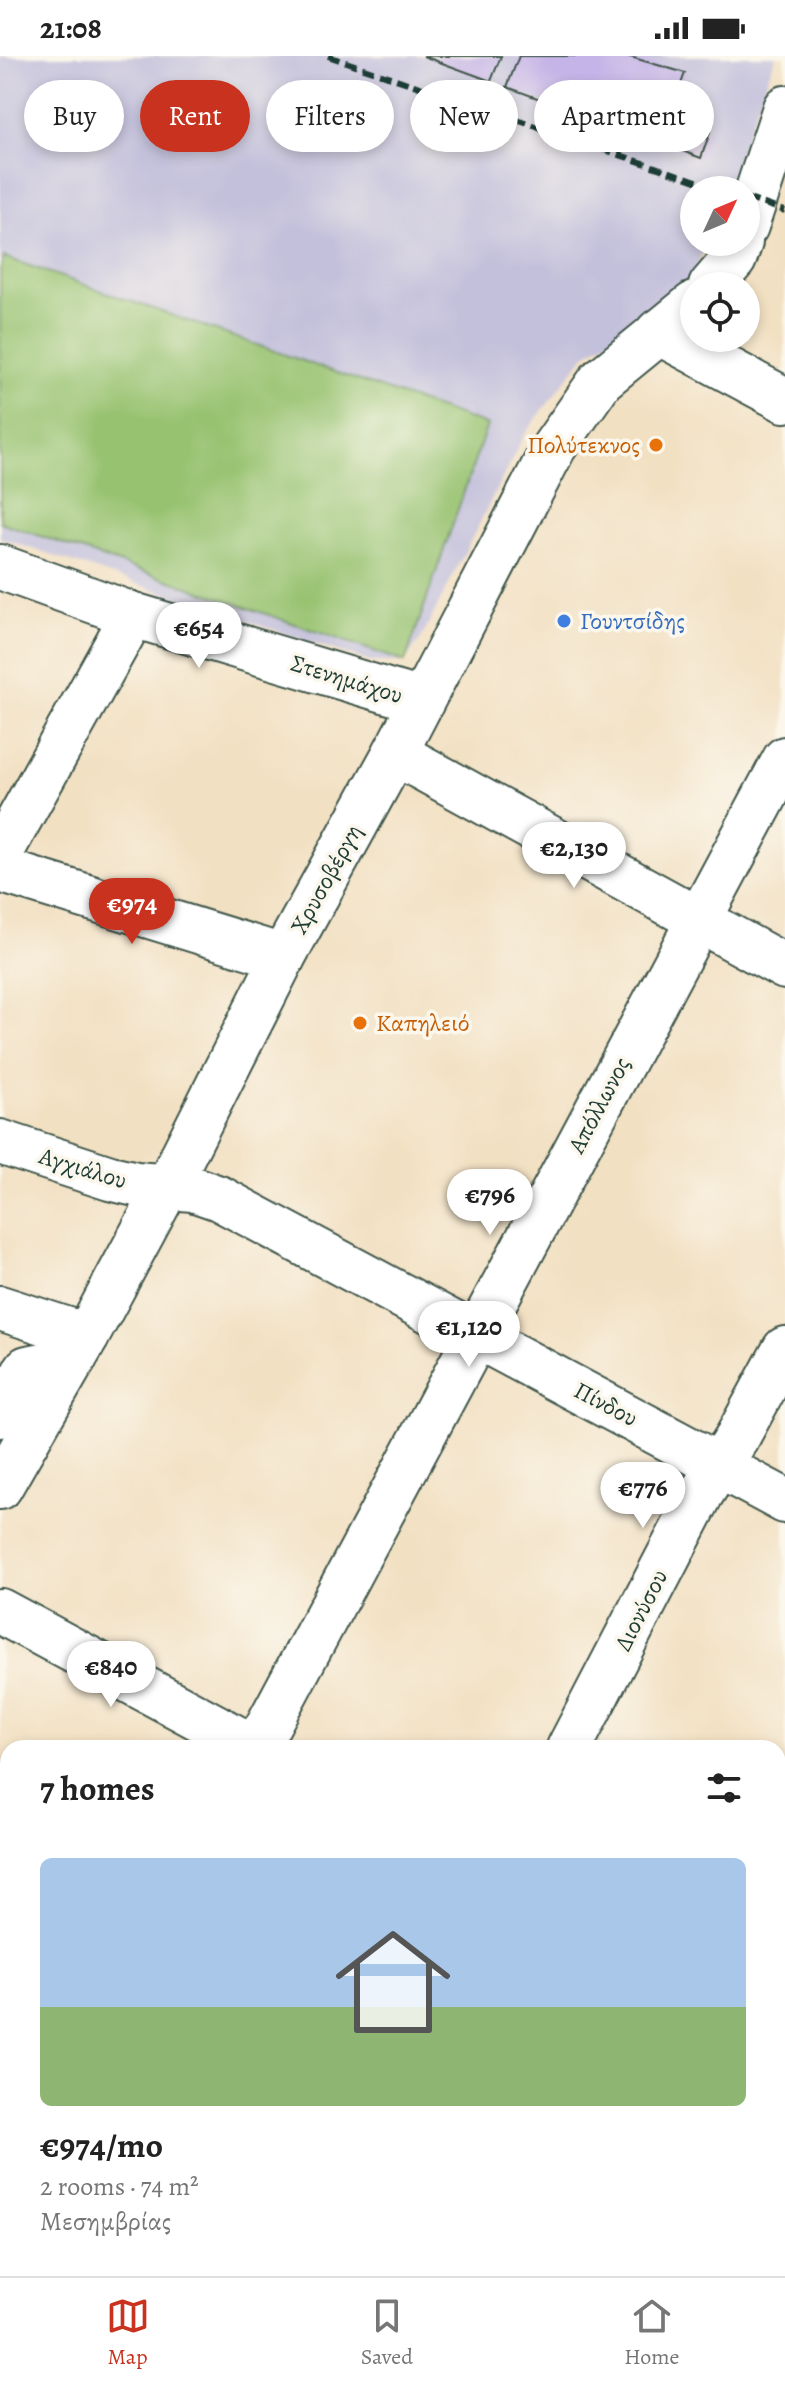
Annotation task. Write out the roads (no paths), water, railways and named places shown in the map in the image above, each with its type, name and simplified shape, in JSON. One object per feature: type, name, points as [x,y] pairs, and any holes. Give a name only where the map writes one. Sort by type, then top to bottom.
[{"type":"street","points":[[760,184],[785,108]]},
{"type":"street","points":[[723,272],[735,256]]},
{"type":"street","name":"Χρυσοβέργη","points":[[2,1472],[80,1347],[167,1187],[283,957],[395,753],[554,447],[601,380],[680,315]]},
{"type":"street","points":[[658,332],[785,400]]},
{"type":"street","name":"Στενημάχου","points":[[0,567],[133,615],[421,701]]},
{"type":"street","points":[[0,854],[133,615]]},
{"type":"street","points":[[395,753],[785,967]]},
{"type":"street","name":"Απόλλωνος","points":[[259,1740],[785,759]]},
{"type":"street","points":[[0,870],[283,957]]},
{"type":"street","name":"Αγχιάλου","points":[[0,1142],[110,1178],[167,1187]]},
{"type":"street","name":"Πίνδου","points":[[167,1187],[193,1189],[229,1203],[785,1501]]},
{"type":"street","points":[[0,1308],[80,1347]]},
{"type":"street","points":[[0,1415],[27,1368],[80,1347]]},
{"type":"street","name":"Διονύσου","points":[[573,1740],[701,1494],[720,1466],[785,1349]]},
{"type":"street","points":[[0,1611],[240,1740]]},
{"type":"railway","points":[[328,56],[682,176]]},
{"type":"railway","points":[[760,203],[785,211]]},
{"type":"place","name":"Πολύτεκνος","points":[[656,445]]},
{"type":"place","name":"Γουντσίδης","points":[[564,621]]},
{"type":"place","name":"Καπηλειό","points":[[360,1023]]}]
